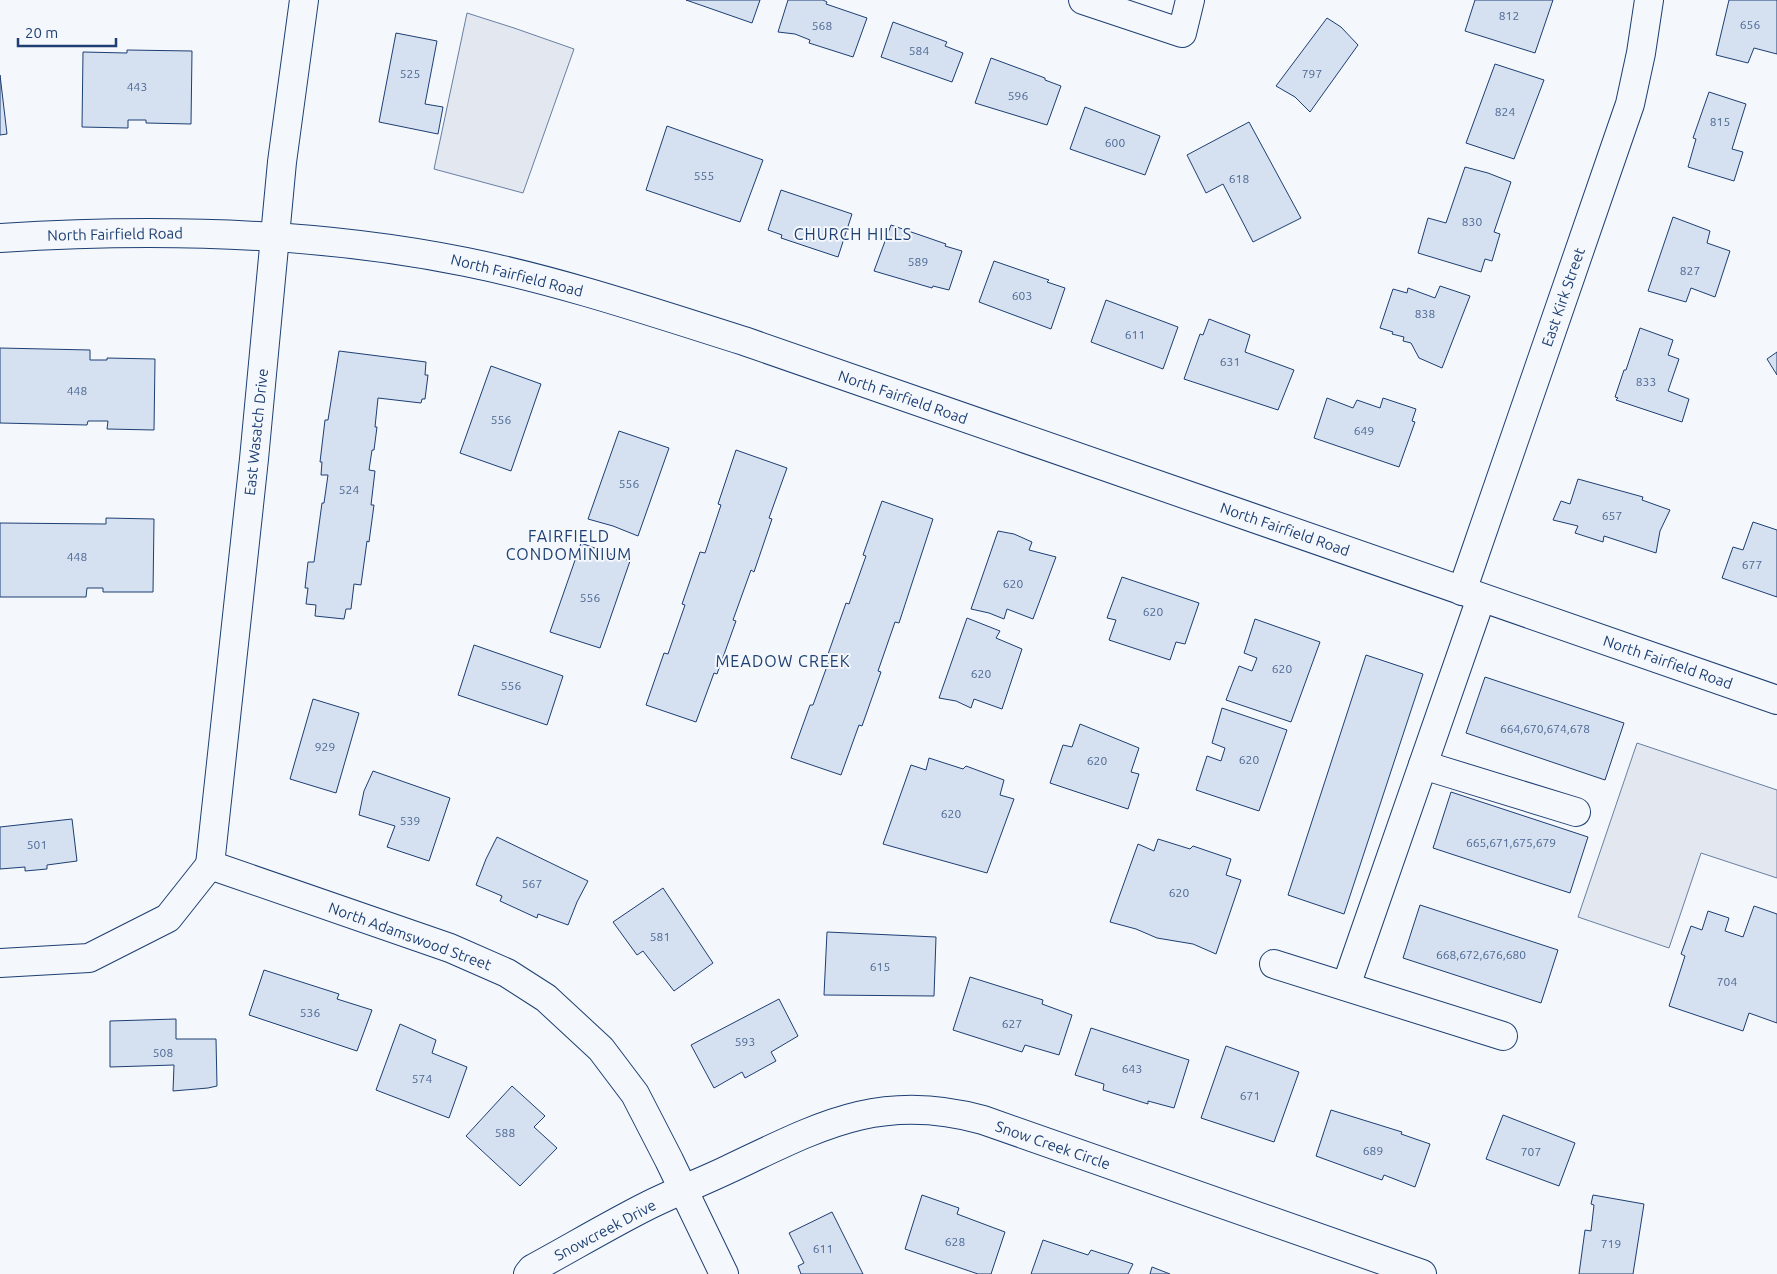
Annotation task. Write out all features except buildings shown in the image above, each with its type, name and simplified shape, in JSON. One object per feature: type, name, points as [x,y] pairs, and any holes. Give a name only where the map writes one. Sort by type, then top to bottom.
[{"type":"street","name":"East Wasatch Drive","points":[[210,865],[235,639],[282,162],[304,0]]},
{"type":"street","points":[[1083,0],[1182,33],[1190,0]]},
{"type":"street","name":"East Kirk Street","points":[[1346,986],[1423,765],[1472,594],[1630,104],[1640,61],[1649,0]]},
{"type":"street","name":"North Fairfield Road","points":[[0,238],[131,233],[213,233],[276,237],[378,248],[466,262],[535,278],[608,298],[744,341],[1777,700]]},
{"type":"street","points":[[1423,765],[1576,812]]},
{"type":"street","points":[[0,963],[89,958],[168,918],[210,865]]},
{"type":"street","name":"North Adamswood Street","points":[[210,865],[450,948],[507,973],[540,994],[601,1049],[646,1112],[724,1274]]},
{"type":"street","points":[[1274,964],[1503,1036]]},
{"type":"street","name":"Snow Creek Circle","points":[[684,1189],[796,1137],[854,1116],[909,1109],[946,1111],[982,1120],[1422,1274]]},
{"type":"street","name":"Snowcreek Drive","points":[[528,1274],[532,1269],[649,1205],[684,1189]]},
{"type":"shaded area","points":[[467,13],[574,49],[523,193],[434,169]]},
{"type":"shaded area","points":[[1637,743],[1777,790],[1777,878],[1701,853],[1669,948],[1578,917]]},
{"type":"district","name":"CHURCH HILLS","points":[[853,234]]},
{"type":"district","name":"FAIRFIELD CONDOMINIUM","points":[[569,545]]},
{"type":"district","name":"MEADOW CREEK","points":[[783,661]]}]
